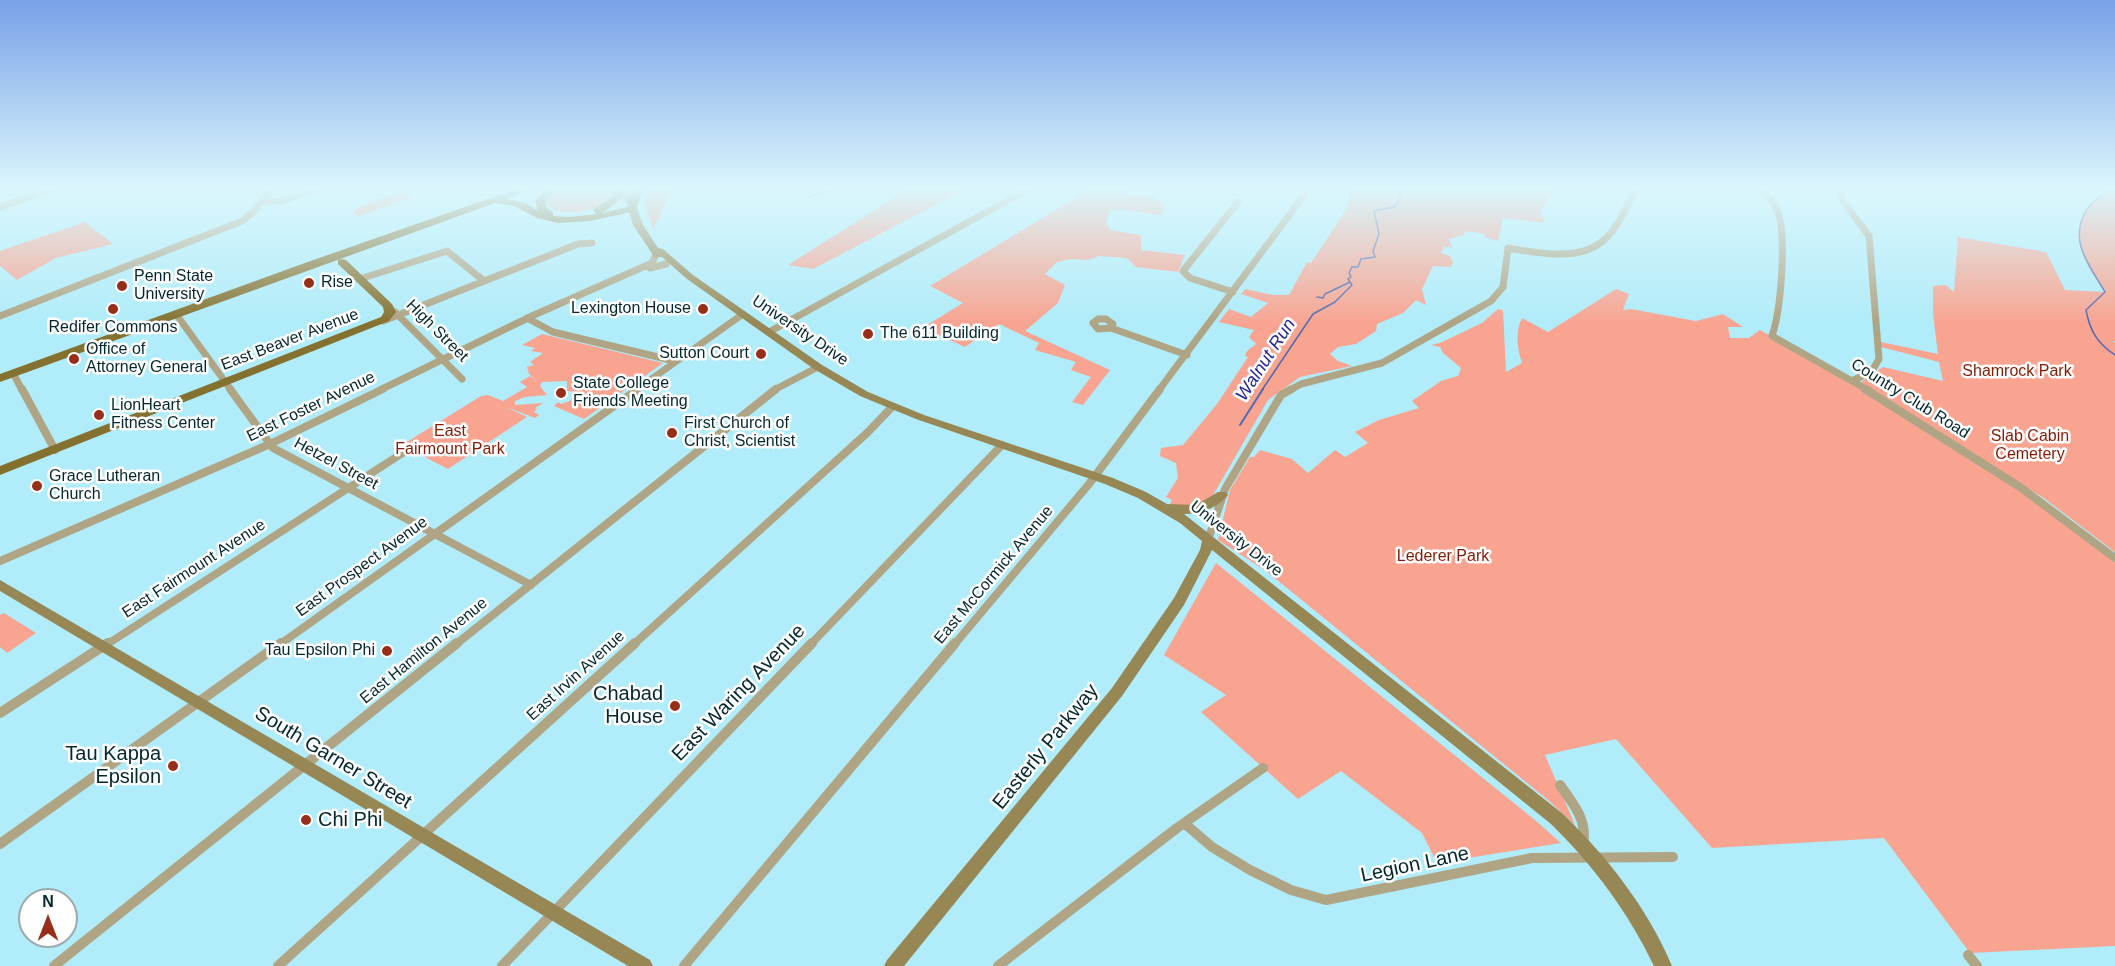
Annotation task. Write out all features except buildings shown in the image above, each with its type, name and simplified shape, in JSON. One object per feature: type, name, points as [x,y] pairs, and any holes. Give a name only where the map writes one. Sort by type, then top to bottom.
[{"type":"main road","points":[[0,378],[400,233]]},
{"type":"main road","name":"University Drive","points":[[642,233],[655,253],[666,264],[690,277]]},
{"type":"main road","points":[[319,262],[335,260],[342,262],[347,256],[377,241]]},
{"type":"main road","name":"University Drive","points":[[655,253],[660,251],[690,277],[818,367],[864,394],[1002,445],[1096,476],[1134,491],[1163,507],[1209,540],[1557,819],[1596,858],[1627,897],[1663,966]]},
{"type":"main road","name":"High Street","points":[[342,262],[388,306],[388,315],[374,324]]},
{"type":"main road","name":"East Beaver Avenue","points":[[0,471],[374,324]]},
{"type":"main road","points":[[1163,507],[1181,510],[1200,509],[1210,505],[1222,495]]},
{"type":"main road","name":"Easterly Parkway","points":[[894,966],[1123,684],[1179,601],[1209,540]]},
{"type":"main road","name":"South Garner Street","points":[[0,585],[644,966]]},
{"type":"street","points":[[0,316],[211,233]]},
{"type":"street","points":[[769,332],[948,233]]},
{"type":"street","points":[[1212,233],[1183,269],[1185,276],[1233,292]]},
{"type":"street","name":"East McCormick Avenue","points":[[684,966],[1096,476],[1276,233]]},
{"type":"street","points":[[1209,540],[1222,495],[1281,395],[1301,384],[1362,370],[1388,361],[1491,301],[1503,287],[1508,244],[1558,253],[1593,247],[1608,233]]},
{"type":"street","name":"Country Club Road","points":[[1781,233],[1775,332],[1772,336],[1852,381],[2002,475],[2080,530],[2115,558]]},
{"type":"street","points":[[1852,381],[1872,371],[1877,365],[1878,352],[1867,233]]},
{"type":"street","name":"East Beaver Avenue","points":[[374,324],[402,318],[484,281],[578,244],[592,243]]},
{"type":"street","points":[[360,279],[447,251],[484,281]]},
{"type":"street","name":"East Foster Avenue","points":[[0,561],[270,444],[527,318],[632,273],[652,263],[655,253]]},
{"type":"street","name":"East Foster Avenue","points":[[632,273],[666,264]]},
{"type":"street","name":"High Street","points":[[388,306],[462,379]]},
{"type":"street","name":"Hetzel Street","points":[[176,314],[270,444],[531,585]]},
{"type":"street","name":"East Prospect Avenue","points":[[0,844],[743,314]]},
{"type":"street","points":[[527,318],[553,332],[675,361]]},
{"type":"street","points":[[1111,328],[1187,355]]},
{"type":"street","name":"East Hamilton Avenue","points":[[54,966],[774,390],[818,367]]},
{"type":"street","points":[[13,373],[55,450]]},
{"type":"street","name":"East Irvin Avenue","points":[[278,966],[867,433],[892,406]]},
{"type":"street","name":"East Waring Avenue","points":[[502,966],[1002,445]]},
{"type":"street","name":"East Fairmount Avenue","points":[[0,713],[404,452]]},
{"type":"street","points":[[998,966],[1184,823],[1263,768]]},
{"type":"street","points":[[1560,785],[1582,821],[1585,838],[1583,844]]},
{"type":"street","name":"Legion Lane","points":[[1184,823],[1203,842],[1225,856],[1298,892],[1326,900],[1532,858],[1673,857]]},
{"type":"street","points":[[1968,955],[1977,966]]},
{"type":"green space","points":[[53,233],[99,233],[113,244],[56,258],[17,280],[0,266],[0,251]]},
{"type":"green space","points":[[839,233],[882,233],[813,269],[788,265]]},
{"type":"green space","points":[[1017,233],[1129,233],[1141,235],[1141,250],[1185,255],[1178,272],[1136,267],[1127,258],[1099,256],[1088,260],[1070,259],[1057,262],[1045,274],[1065,285],[1058,303],[1025,331],[1110,370],[1083,405],[1072,402],[1091,377],[1071,370],[1076,362],[1035,350],[1039,343],[999,324],[965,347],[928,330],[924,332],[919,330],[963,303],[930,286]]},
{"type":"green space","points":[[1331,233],[1464,233],[1449,239],[1452,248],[1444,246],[1441,253],[1450,256],[1453,262],[1451,267],[1433,266],[1422,289],[1426,305],[1416,300],[1403,313],[1377,324],[1376,331],[1356,344],[1338,347],[1330,354],[1338,361],[1352,366],[1300,377],[1268,400],[1212,497],[1192,506],[1181,507],[1170,504],[1172,500],[1166,497],[1178,478],[1176,463],[1160,456],[1161,448],[1183,445],[1217,404],[1248,357],[1245,356],[1247,351],[1256,344],[1249,337],[1254,330],[1219,322],[1229,309],[1251,317],[1268,303],[1241,294],[1245,289],[1273,295],[1289,295],[1307,262],[1311,263]]},
{"type":"green space","points":[[1479,233],[1500,233],[1498,241],[1485,237],[1485,234]]},
{"type":"green space","points":[[2079,233],[2115,233],[2115,341],[2113,341],[2115,343],[2115,552],[2045,499],[1861,382],[1883,367],[1943,381],[1939,362],[1881,347],[1881,342],[1938,354],[1933,314],[1933,286],[1946,285],[1954,292],[1958,237],[2046,252],[2065,290],[2105,292],[2089,268],[2079,240]]},
{"type":"green space","name":"Lederer Park","points":[[1616,289],[1629,294],[1623,310],[1631,309],[1696,321],[1723,314],[1743,327],[1728,327],[1730,338],[1749,338],[1760,330],[1852,381],[2037,499],[2115,558],[2115,946],[1970,953],[1884,838],[1712,848],[1616,739],[1545,755],[1575,825],[1548,800],[1266,571],[1218,540],[1230,490],[1250,457],[1254,457],[1260,450],[1292,459],[1308,473],[1335,450],[1345,457],[1368,443],[1355,432],[1379,420],[1419,408],[1412,401],[1441,381],[1458,376],[1461,368],[1443,353],[1440,347],[1431,345],[1482,323],[1498,309],[1503,310],[1506,372],[1522,363],[1518,329],[1522,318],[1548,332]]},
{"type":"green space","name":"East Fairmount Park","points":[[542,334],[663,363],[584,419],[554,406],[558,402],[561,404],[570,401],[573,396],[578,395],[578,392],[567,391],[567,381],[542,382],[540,386],[547,395],[525,397],[515,401],[515,405],[543,403],[535,408],[537,409],[534,412],[539,415],[535,418],[506,407],[527,417],[448,469],[402,445],[481,396],[488,395],[503,401],[527,387],[520,382],[530,376],[538,381],[529,374],[527,367],[534,365],[530,362],[543,353],[531,351],[535,348],[522,345]]},
{"type":"green space","points":[[1216,563],[1561,843],[1437,863],[1422,833],[1341,771],[1298,799],[1201,712],[1226,695],[1164,655]]},
{"type":"green space","points":[[4,613],[36,633],[7,653],[0,647],[0,615]]},
{"type":"waterway","name":"Walnut Run","points":[[1350,282],[1348,279],[1351,277],[1349,273],[1352,267],[1358,267],[1361,259],[1375,257],[1373,251],[1379,233]]},
{"type":"waterway","points":[[2079,233],[2083,253],[2105,292],[2086,310],[2088,317],[2099,341],[2115,355]]},
{"type":"waterway","name":"Walnut Run","points":[[1262,390],[1313,314],[1335,302],[1352,285],[1350,282]]},
{"type":"waterway","points":[[1317,297],[1323,298],[1325,294],[1350,282]]},
{"type":"waterway","name":"Walnut Run","points":[[1240,425],[1263,389]]},
{"type":"place","name":"Rise","points":[[309,283]]},
{"type":"place","name":"Penn State University","points":[[122,286]]},
{"type":"place","name":"Redifer Commons","points":[[113,309]]},
{"type":"place","name":"Lexington House","points":[[703,309]]},
{"type":"place","name":"The 611 Building","points":[[868,334]]},
{"type":"place","name":"Sutton Court","points":[[761,354]]},
{"type":"place","name":"Office of Attorney General","points":[[74,359]]},
{"type":"place","name":"State College Friends Meeting","points":[[561,393]]},
{"type":"place","name":"LionHeart Fitness Center","points":[[99,415]]},
{"type":"place","name":"First Church of Christ, Scientist","points":[[672,433]]},
{"type":"place","name":"Grace Lutheran Church","points":[[37,486]]},
{"type":"place","name":"Tau Epsilon Phi","points":[[387,651]]},
{"type":"place","name":"Chabad House","points":[[675,706]]},
{"type":"place","name":"Tau Kappa Epsilon","points":[[173,766]]},
{"type":"place","name":"Chi Phi","points":[[306,820]]},
{"type":"park label","name":"Shamrock Park","points":[[2017,372]]},
{"type":"park label","name":"Slab Cabin Cemetery","points":[[2030,446]]}]
